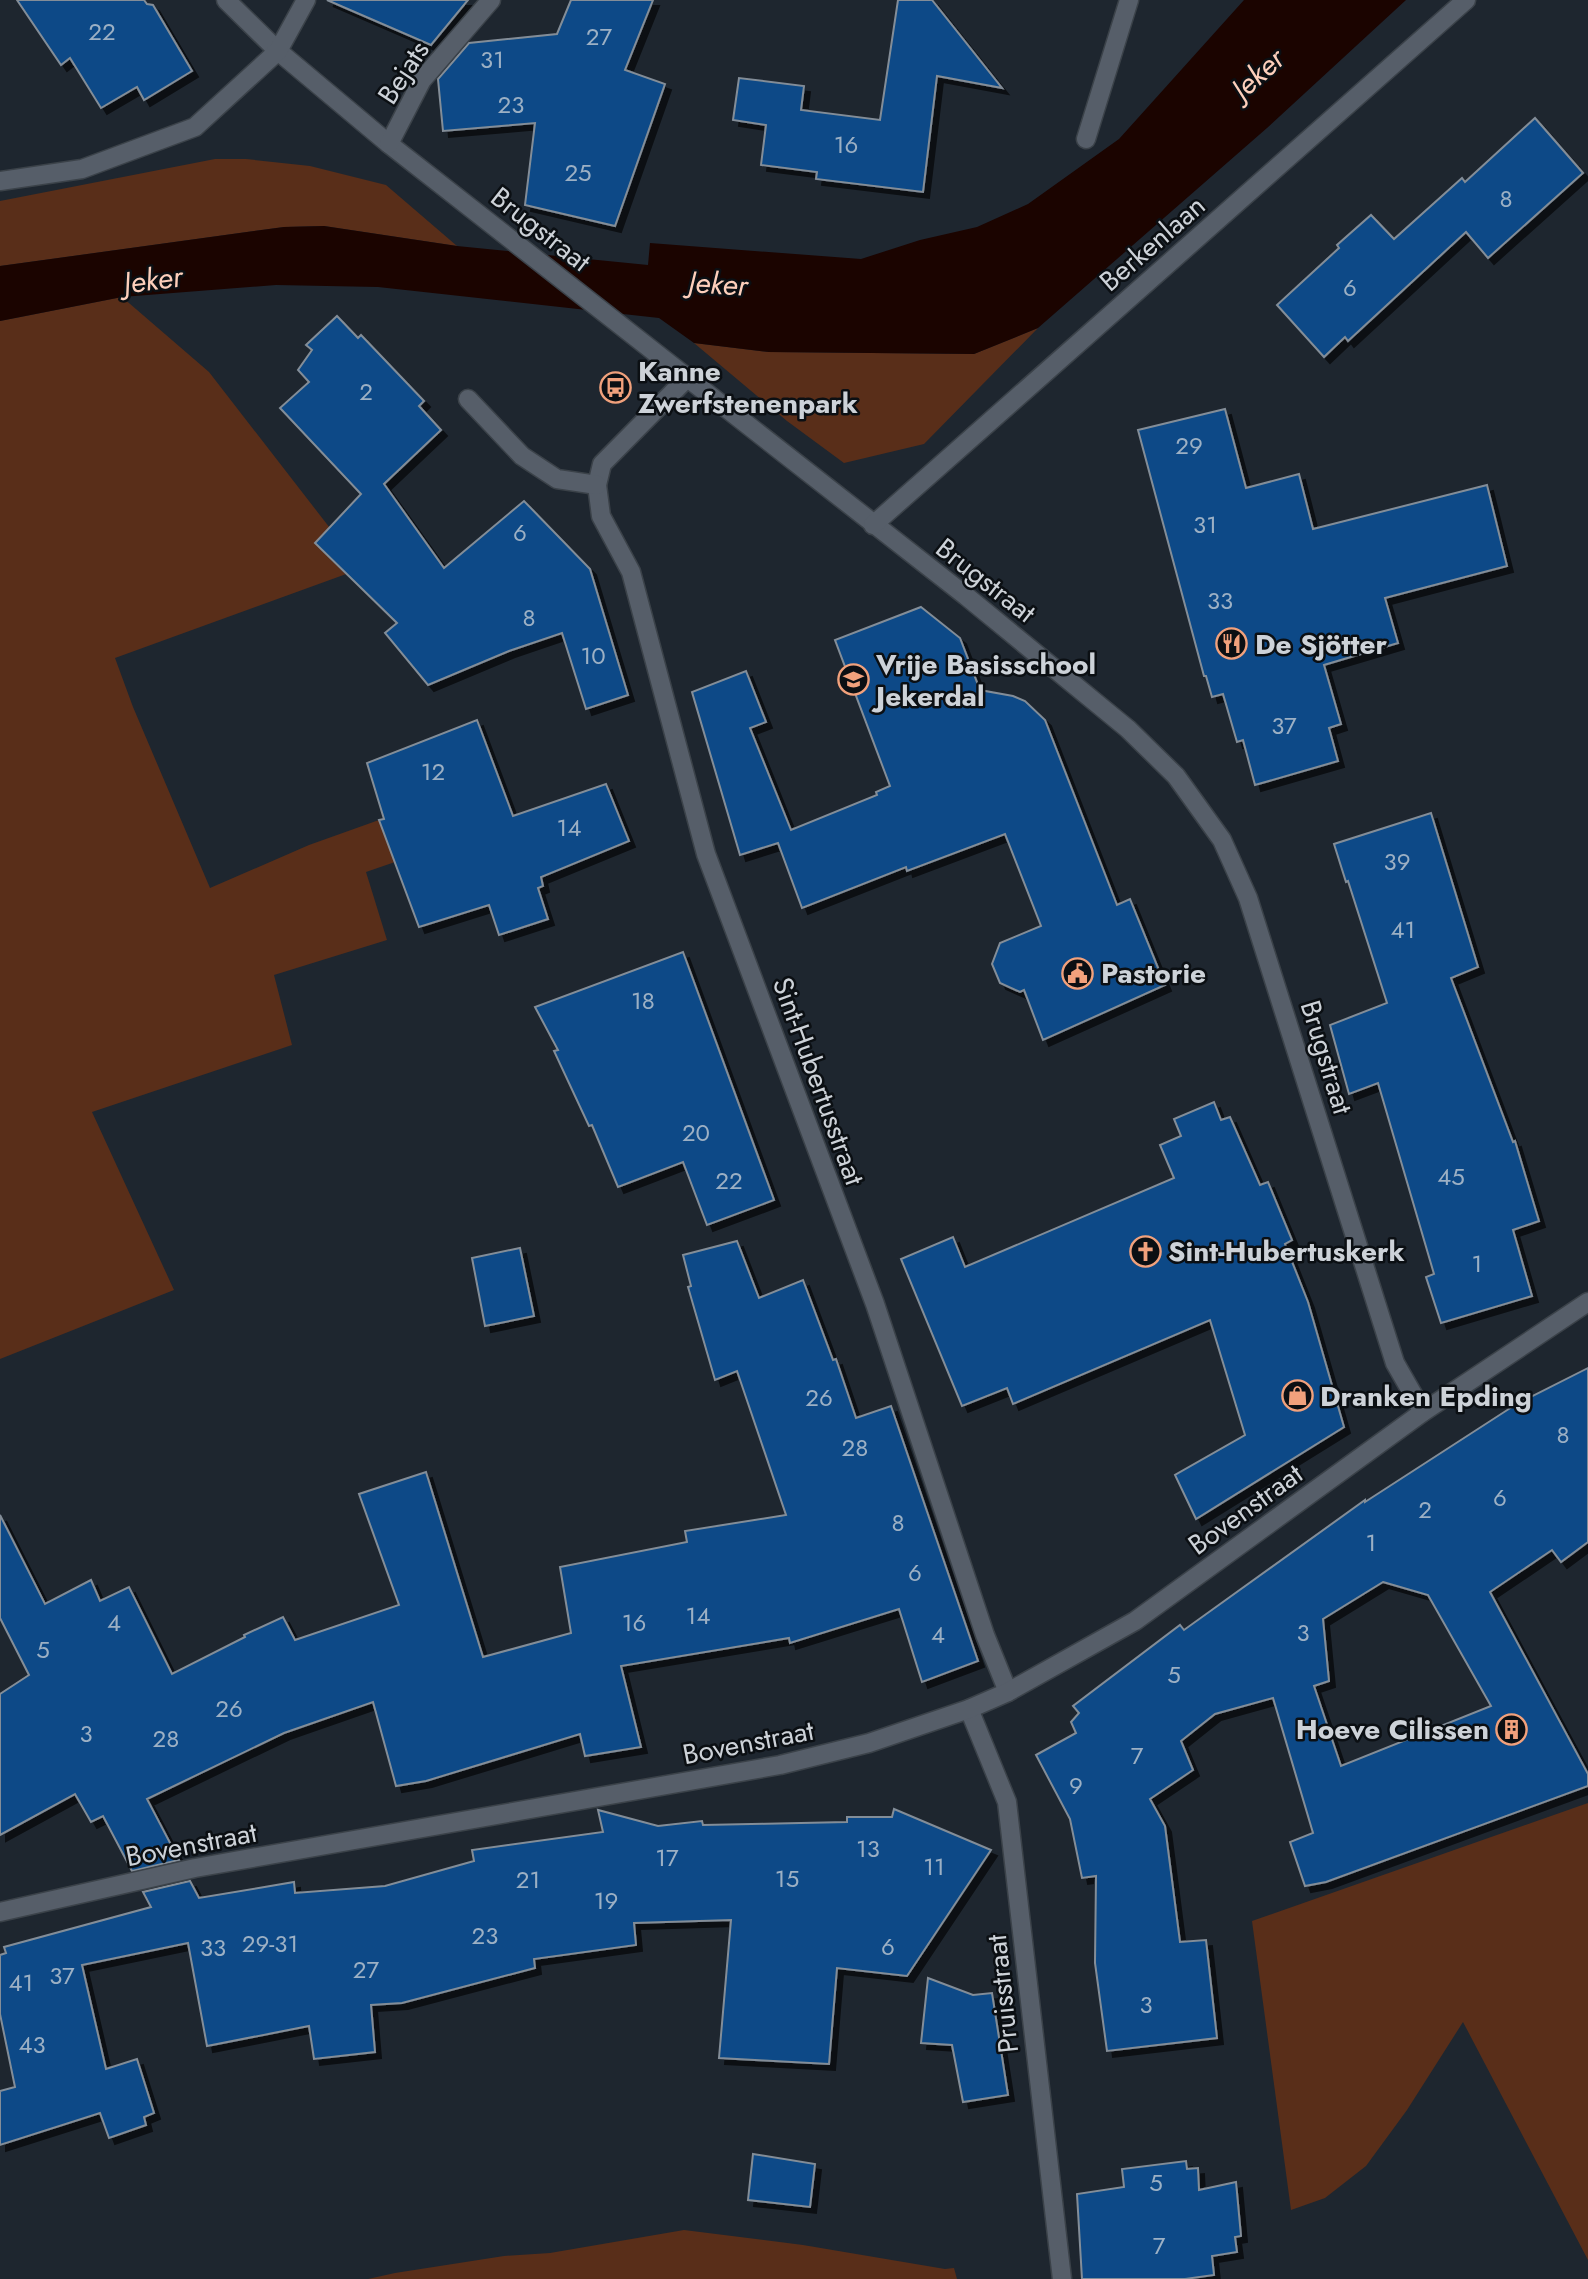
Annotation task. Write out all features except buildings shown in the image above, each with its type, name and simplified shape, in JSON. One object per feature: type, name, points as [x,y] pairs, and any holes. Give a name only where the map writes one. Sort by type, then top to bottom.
[{"type":"street","name":"Brugstraat","points":[[226,0],[278,51],[389,144],[612,316],[966,596],[1128,729],[1176,776],[1222,840],[1248,898],[1395,1363],[1423,1412]]},
{"type":"street","points":[[0,181],[82,169],[195,127],[278,51],[306,0]]},
{"type":"street","name":"Bejats","points":[[389,144],[422,80],[491,0]]},
{"type":"street","points":[[1086,139],[1129,0]]},
{"type":"street","name":"Berkenlaan","points":[[873,525],[1466,0]]},
{"type":"street","points":[[468,399],[522,456],[539,468],[557,479],[597,485],[602,464],[688,377]]},
{"type":"street","name":"Sint-Hubertusstraat","points":[[597,485],[601,516],[631,572],[706,854],[875,1304],[985,1635],[1008,1692]]},
{"type":"street","name":"Bovenstraat","points":[[0,1912],[195,1868],[780,1765],[869,1743],[969,1709],[1008,1692],[1135,1621],[1423,1412],[1588,1302]]},
{"type":"street","name":"Pruisstraat","points":[[969,1709],[1007,1802],[1062,2279]]},
{"type":"shaded area","points":[[215,159],[246,159],[310,166],[386,185],[457,246],[324,226],[284,227],[0,266],[0,201]]},
{"type":"shaded area","points":[[122,297],[209,372],[333,532],[349,573],[115,658],[133,707],[210,888],[309,845],[379,820],[395,862],[366,872],[387,940],[274,975],[292,1045],[92,1112],[174,1290],[0,1359],[0,321]]},
{"type":"shaded area","points":[[1038,328],[924,444],[844,463],[787,421],[694,343],[769,352],[974,354]]},
{"type":"shaded area","points":[[1588,1803],[1588,2260],[1463,2022],[1407,2110],[1366,2166],[1325,2198],[1291,2210],[1252,1921]]},
{"type":"shaded area","points":[[684,2230],[803,2245],[945,2269],[954,2268],[957,2279],[368,2279],[504,2256],[550,2253]]},
{"type":"water","name":"Jeker","points":[[1244,0],[1406,0],[1267,128],[1038,328],[974,354],[769,352],[694,343],[659,318],[378,287],[276,285],[122,297],[0,321],[0,266],[284,227],[324,226],[457,246],[648,265],[650,243],[861,259],[920,240],[977,227],[1028,204],[1119,139]]},
{"type":"place","name":"Kanne Zwerfstenenpark","points":[[615,387]]},
{"type":"place","name":"De Sjötter","points":[[1232,644]]},
{"type":"place","name":"Vrije Basisschool Jekerdal","points":[[853,680]]},
{"type":"place","name":"Pastorie","points":[[1078,973]]},
{"type":"place","name":"Sint-Hubertuskerk","points":[[1145,1251]]},
{"type":"place","name":"Dranken Epding","points":[[1297,1396]]},
{"type":"place","name":"Hoeve Cilissen","points":[[1512,1729]]}]
